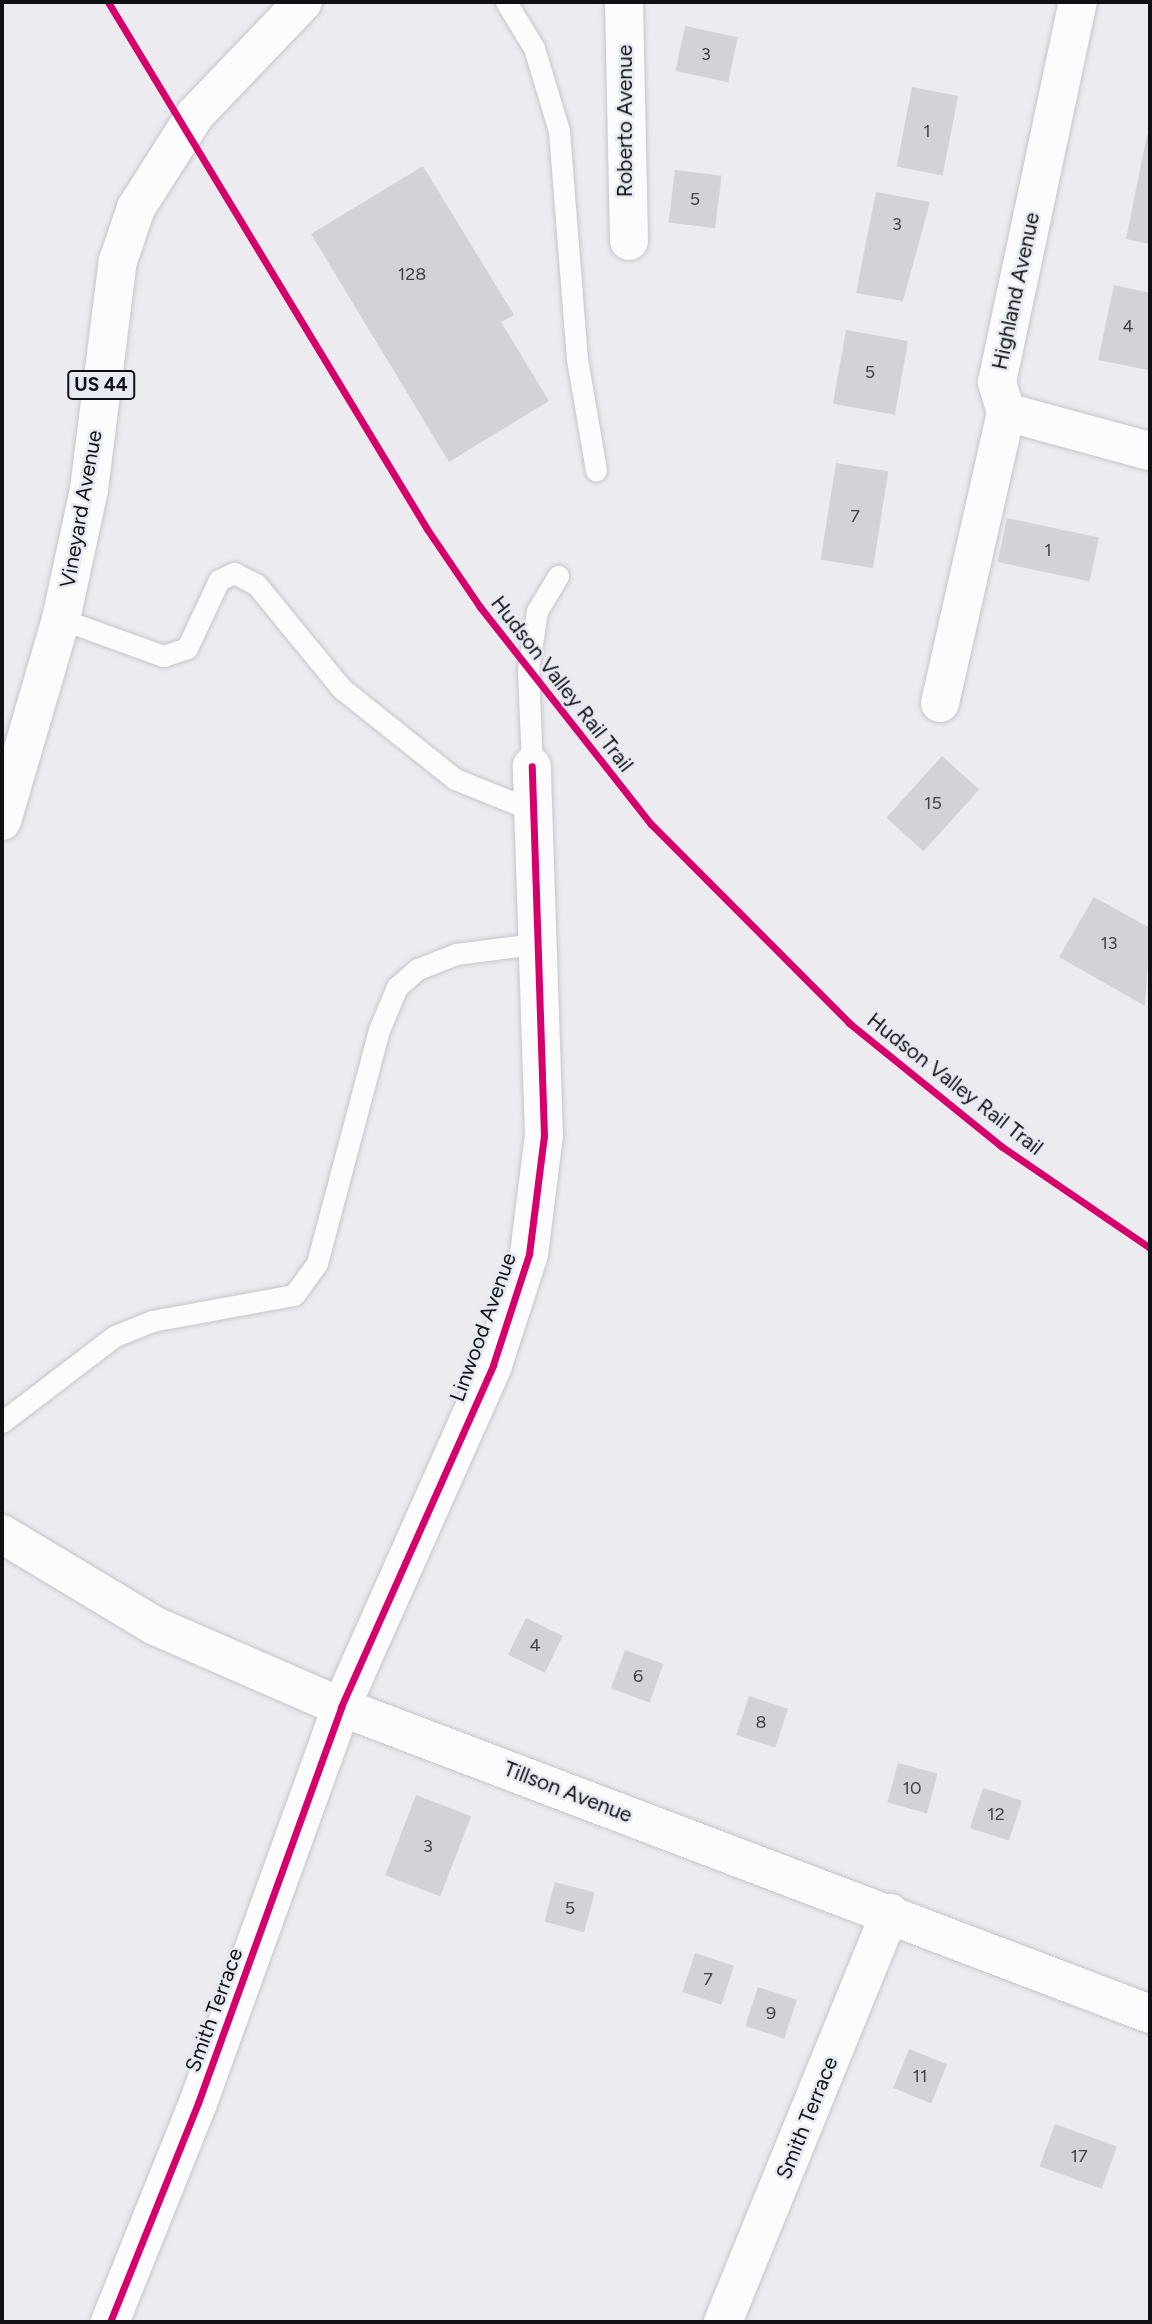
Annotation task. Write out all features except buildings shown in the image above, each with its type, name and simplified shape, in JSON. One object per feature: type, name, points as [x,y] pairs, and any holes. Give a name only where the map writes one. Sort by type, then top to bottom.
[{"type":"street","name":"Vineyard Avenue","points":[[2,821],[61,619],[89,489],[118,261],[136,208],[195,115],[303,2]]},
{"type":"street","name":"Roberto Avenue","points":[[624,2],[629,241]]},
{"type":"street","name":"Highland Avenue","points":[[940,703],[1006,412],[997,382],[1077,2]]},
{"type":"street","points":[[1006,412],[1150,451]]},
{"type":"street","name":"Linwood Avenue","points":[[341,1707],[493,1364],[529,1254],[544,1136],[542,943],[532,766]]},
{"type":"street","name":"Tillson Avenue","points":[[2,1534],[155,1626],[341,1707],[890,1913],[1150,2014]]},
{"type":"street","name":"Smith Terrace","points":[[110,2322],[198,2103],[341,1707]]},
{"type":"street","name":"Smith Terrace","points":[[723,2322],[890,1913]]},
{"type":"lane","points":[[506,2],[534,48],[559,131],[577,359],[596,470]]},
{"type":"lane","points":[[61,619],[163,656],[187,648],[219,580],[234,573],[256,583],[341,688],[455,779],[533,810]]},
{"type":"lane","name":"Linwood Avenue","points":[[532,766],[528,670],[537,611],[558,576]]},
{"type":"lane","points":[[2,1422],[115,1336],[152,1321],[294,1295],[317,1263],[379,1030],[397,987],[418,969],[456,954],[542,943]]},
{"type":"cycle path","name":"Hudson Valley Rail Trail","points":[[108,2],[427,529],[480,607],[651,824],[849,1023],[1001,1146],[1150,1248]]},
{"type":"cycle path","points":[[110,2322],[198,2103],[341,1707],[493,1365],[529,1254],[544,1136],[532,766]]}]
